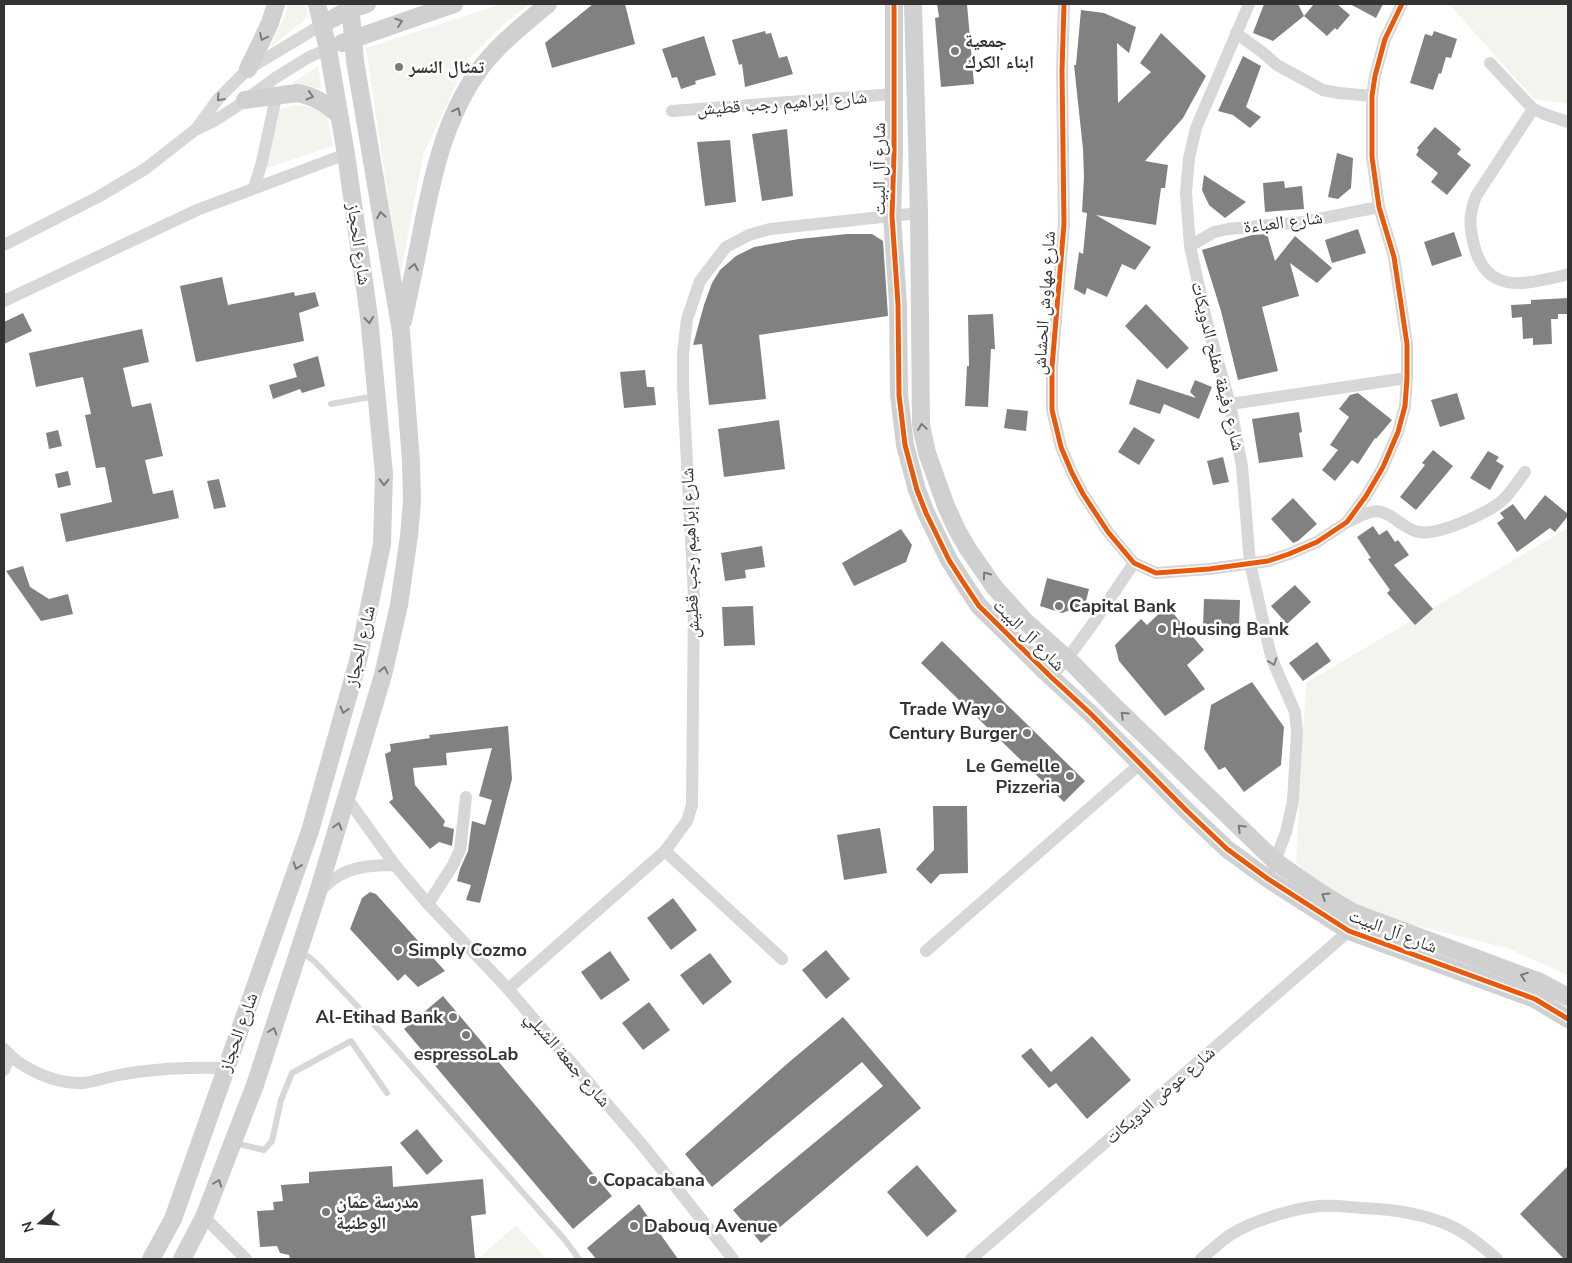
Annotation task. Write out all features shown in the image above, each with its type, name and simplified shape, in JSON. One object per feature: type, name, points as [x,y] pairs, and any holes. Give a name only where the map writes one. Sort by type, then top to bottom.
[{"type":"main road","points":[[248,69],[270,23],[276,4]]},
{"type":"main road","name":"شارع الحجاز","points":[[151,1259],[173,1219],[310,831],[358,661],[382,544],[384,474],[368,317],[346,154],[328,49],[317,4]]},
{"type":"main road","points":[[328,49],[353,38],[454,4]]},
{"type":"main road","points":[[401,332],[432,179],[446,135],[477,73],[501,45],[548,4]]},
{"type":"main road","name":"شارع آل البيت","points":[[894,4],[892,216],[898,304],[900,395],[905,445],[917,490],[937,537],[968,590],[980,606],[1227,849],[1349,932],[1535,999],[1568,1019]]},
{"type":"main road","name":"شارع آل البيت","points":[[914,4],[919,214],[920,416],[927,453],[946,506],[968,550],[995,588],[1026,622],[1067,659],[1276,862],[1352,912],[1540,982],[1568,997]]},
{"type":"main road","points":[[323,24],[356,6]]},
{"type":"main road","name":"شارع الحجاز","points":[[182,1259],[204,1218],[234,1143],[255,1085],[318,892],[383,675],[399,605],[409,536],[412,501],[411,461],[401,332],[355,61],[353,38],[356,6]]},
{"type":"main road","points":[[245,100],[297,93],[305,94],[326,103],[339,115]]},
{"type":"street","name":"شارع مهاوش الحشاش","points":[[1064,4],[1062,72],[1064,224],[1052,368],[1052,410],[1061,446],[1083,494],[1108,532],[1134,563],[1156,573],[1183,572],[1268,561],[1317,542],[1347,522],[1383,468],[1398,432],[1405,406],[1407,344],[1394,257],[1379,207],[1372,157],[1372,96],[1375,76],[1385,39],[1402,4]]},
{"type":"street","name":"شارع رفيفة مفلح الدويكات","points":[[1249,4],[1196,128],[1189,158],[1186,192],[1190,246],[1206,319],[1230,404],[1242,466],[1250,563],[1270,652],[1295,712],[1297,732],[1293,801],[1286,832],[1276,862],[1268,878]]},
{"type":"street","points":[[195,130],[218,99],[248,69],[323,24]]},
{"type":"street","points":[[1236,33],[1277,65],[1323,90],[1372,96]]},
{"type":"street","points":[[4,245],[98,198],[145,169],[195,130],[214,121],[275,78],[300,62],[328,49]]},
{"type":"street","points":[[1490,63],[1533,109],[1547,116],[1568,122]]},
{"type":"street","name":"شارع إبراهيم رجب قطيش","points":[[672,112],[893,94]]},
{"type":"street","points":[[254,188],[262,162],[276,97]]},
{"type":"street","points":[[1533,109],[1476,196],[1470,219],[1472,238],[1477,258],[1488,273],[1510,284],[1528,283],[1568,274]]},
{"type":"street","points":[[4,301],[197,210],[346,154]]},
{"type":"street","name":"شارع العباءة","points":[[1190,246],[1214,232],[1228,229],[1302,222],[1379,207]]},
{"type":"street","name":"شارع إبراهيم رجب قطيش","points":[[508,989],[665,851],[687,821],[692,805],[694,597],[683,354],[687,319],[700,281],[726,247],[749,235],[770,229],[919,214]]},
{"type":"street","points":[[1230,404],[1407,378]]},
{"type":"street","points":[[1347,522],[1371,512],[1385,512],[1411,530],[1433,532],[1459,524],[1499,503],[1507,496],[1525,472]]},
{"type":"street","points":[[1051,677],[1067,659],[1094,622],[1134,563]]},
{"type":"street","points":[[926,951],[1140,764]]},
{"type":"street","name":"شارع جمعة الشبلي","points":[[346,797],[395,865],[428,904],[508,989],[644,1147],[733,1259]]},
{"type":"street","points":[[428,904],[453,865],[460,850],[466,797]]},
{"type":"street","points":[[665,851],[782,960]]},
{"type":"street","points":[[318,892],[345,872],[360,867],[395,865]]},
{"type":"street","name":"شارع عوض الدويكات","points":[[971,1259],[1349,932]]},
{"type":"street","points":[[4,1070],[7,1052],[29,1069],[62,1082],[85,1083],[138,1072],[225,1068]]},
{"type":"street","points":[[1201,1259],[1219,1243],[1248,1226],[1304,1208],[1322,1206],[1411,1212],[1452,1226],[1497,1259]]},
{"type":"street","points":[[204,1218],[246,1259]]},
{"type":"lane","points":[[331,404],[376,396]]},
{"type":"lane","points":[[299,949],[315,962],[363,1012],[579,1259]]},
{"type":"lane","points":[[234,1143],[264,1150],[272,1142],[281,1100],[292,1072],[351,1041],[387,1093]]},
{"type":"shaded area","points":[[288,4],[306,4],[308,17],[270,47],[285,16]]},
{"type":"shaded area","points":[[502,4],[530,4],[507,21],[468,59],[423,155],[400,277],[366,48]]},
{"type":"shaded area","points":[[1449,4],[1568,4],[1568,104],[1534,99]]},
{"type":"shaded area","points":[[318,66],[322,89],[292,83]]},
{"type":"shaded area","points":[[296,105],[315,107],[327,116],[333,146],[261,170],[276,110]]},
{"type":"shaded area","points":[[1568,528],[1568,975],[1507,948],[1346,908],[1296,862],[1306,683]]},
{"type":"shaded area","points":[[516,1225],[546,1259],[479,1258]]},
{"type":"building","points":[[593,4],[625,4],[635,44],[552,68],[545,43]]},
{"type":"building","name":"جمعية ابناء الكرك","points":[[937,4],[967,4],[974,84],[941,87],[935,18],[939,17]]},
{"type":"building","points":[[1264,4],[1298,4],[1304,16],[1273,41],[1253,33]]},
{"type":"building","points":[[1314,4],[1337,4],[1350,15],[1337,30],[1335,28],[1327,36],[1304,16]]},
{"type":"building","points":[[1350,4],[1383,4],[1376,18]]},
{"type":"building","points":[[1081,10],[1104,13],[1136,27],[1129,53],[1117,43],[1118,103],[1151,72],[1140,63],[1161,33],[1206,76],[1183,118],[1145,161],[1168,165],[1165,188],[1161,188],[1156,225],[1096,215],[1151,247],[1135,270],[1122,264],[1107,297],[1087,288],[1085,295],[1074,289],[1079,252],[1083,254],[1087,213],[1082,212],[1083,149],[1074,65],[1076,65]]},
{"type":"building","points":[[765,31],[766,34],[771,33],[779,58],[787,56],[793,74],[745,87],[742,64],[739,65],[732,40]]},
{"type":"building","points":[[1434,31],[1457,39],[1451,58],[1446,57],[1441,74],[1439,73],[1433,90],[1410,83],[1425,34],[1432,36]]},
{"type":"building","points":[[704,36],[716,75],[695,81],[696,84],[681,89],[677,77],[672,78],[662,49]]},
{"type":"building","points":[[1243,56],[1261,66],[1246,107],[1261,117],[1250,128],[1233,115],[1218,111]]},
{"type":"building","points":[[1435,127],[1461,149],[1457,154],[1471,165],[1447,195],[1431,182],[1438,173],[1416,155],[1419,150],[1417,148]]},
{"type":"building","points":[[787,129],[793,196],[762,201],[752,134]]},
{"type":"building","points":[[730,140],[736,202],[705,206],[697,142]]},
{"type":"building","points":[[1337,153],[1353,158],[1351,188],[1338,199],[1328,197]]},
{"type":"building","points":[[1204,175],[1246,202],[1225,218],[1209,205],[1202,190]]},
{"type":"building","points":[[1284,181],[1285,188],[1302,186],[1304,209],[1265,212],[1263,183]]},
{"type":"building","points":[[1358,229],[1366,253],[1332,263],[1325,240]]},
{"type":"building","points":[[1454,232],[1462,256],[1432,266],[1424,242]]},
{"type":"building","points":[[847,234],[872,234],[883,241],[888,316],[759,335],[766,399],[709,405],[702,344],[693,345],[704,305],[712,283],[720,270],[736,256],[754,247],[799,239]]},
{"type":"building","points":[[1267,234],[1275,261],[1295,236],[1332,268],[1317,283],[1290,263],[1299,296],[1262,307],[1278,371],[1238,380],[1221,311],[1202,250],[1252,235]]},
{"type":"building","points":[[222,277],[228,305],[294,292],[295,296],[315,292],[319,306],[299,313],[304,341],[196,362],[180,286]]},
{"type":"building","points":[[1568,298],[1568,314],[1558,314],[1558,319],[1551,319],[1552,344],[1533,345],[1533,338],[1523,339],[1522,317],[1512,318],[1511,305],[1531,304],[1531,300]]},
{"type":"building","points":[[1146,304],[1189,348],[1167,369],[1125,326]]},
{"type":"building","points":[[23,313],[32,331],[4,344],[4,322]]},
{"type":"building","points":[[993,314],[995,349],[991,349],[988,407],[965,406],[967,366],[969,366],[968,315]]},
{"type":"building","points":[[142,329],[149,362],[123,368],[132,407],[151,403],[163,456],[145,460],[153,494],[173,490],[179,518],[66,542],[60,514],[112,502],[105,467],[96,468],[85,415],[91,414],[83,377],[36,387],[29,353]]},
{"type":"building","points":[[318,356],[325,386],[302,393],[300,389],[273,399],[269,385],[297,377],[293,364]]},
{"type":"building","points":[[645,370],[647,387],[654,387],[656,405],[624,408],[620,372]]},
{"type":"building","points":[[1137,379],[1196,398],[1190,392],[1195,380],[1212,387],[1199,419],[1164,404],[1160,414],[1129,404]]},
{"type":"building","points":[[1358,393],[1392,420],[1375,438],[1358,464],[1352,460],[1335,481],[1322,470],[1338,450],[1330,445],[1349,417],[1339,409],[1350,395]]},
{"type":"building","points":[[1457,393],[1465,419],[1440,427],[1431,400]]},
{"type":"building","points":[[1007,409],[1028,411],[1026,431],[1004,428]]},
{"type":"building","points":[[1299,412],[1302,432],[1299,433],[1303,457],[1259,463],[1252,419]]},
{"type":"building","points":[[779,420],[785,469],[724,477],[718,429]]},
{"type":"building","points":[[1134,427],[1155,440],[1139,465],[1118,452]]},
{"type":"building","points":[[58,430],[62,446],[49,449],[46,433]]},
{"type":"building","points":[[1433,450],[1453,466],[1416,510],[1400,497],[1425,465],[1422,463]]},
{"type":"building","points":[[1488,451],[1499,457],[1496,461],[1504,466],[1490,490],[1470,478]]},
{"type":"building","points":[[1223,457],[1229,482],[1213,485],[1207,461]]},
{"type":"building","points":[[68,471],[71,485],[58,488],[55,474]]},
{"type":"building","points":[[219,479],[226,507],[214,509],[207,481]]},
{"type":"building","points":[[1545,495],[1568,516],[1555,532],[1550,528],[1517,552],[1497,523],[1504,518],[1500,513],[1513,504],[1525,520]]},
{"type":"building","points":[[1293,498],[1317,524],[1298,541],[1293,543],[1271,519]]},
{"type":"building","points":[[1373,526],[1379,535],[1387,530],[1395,542],[1398,540],[1409,555],[1394,565],[1433,609],[1415,625],[1387,593],[1390,590],[1368,559],[1371,558],[1357,537]]},
{"type":"building","points":[[901,529],[912,545],[906,562],[854,586],[842,563]]},
{"type":"building","points":[[762,546],[765,567],[745,570],[746,578],[725,581],[721,553]]},
{"type":"building","points":[[23,566],[30,587],[49,599],[68,594],[73,614],[41,621],[6,571]]},
{"type":"building","points":[[1047,578],[1089,589],[1085,605],[1062,613],[1040,606]]},
{"type":"building","points":[[1295,585],[1311,602],[1287,624],[1271,606]]},
{"type":"building","points":[[1204,599],[1240,600],[1239,628],[1203,627]]},
{"type":"building","points":[[753,606],[755,645],[724,646],[722,607]]},
{"type":"building","points":[[1167,606],[1204,650],[1187,665],[1205,689],[1165,716],[1119,661],[1115,645],[1141,619],[1147,625]]},
{"type":"building","points":[[942,641],[1085,781],[1064,802],[921,663]]},
{"type":"building","points":[[1317,642],[1331,661],[1303,681],[1289,663]]},
{"type":"building","points":[[1252,682],[1284,727],[1281,765],[1244,792],[1225,767],[1219,770],[1204,749],[1211,705]]},
{"type":"building","points":[[508,726],[512,779],[480,903],[466,900],[471,885],[457,881],[468,851],[472,821],[485,825],[492,800],[479,796],[492,748],[446,753],[447,765],[413,768],[415,785],[445,821],[443,826],[454,829],[452,846],[439,842],[430,849],[389,802],[393,799],[385,754],[391,751],[390,744],[430,738],[429,735]]},
{"type":"building","points":[[933,806],[967,806],[968,873],[940,874],[931,884],[916,869],[934,850]]},
{"type":"building","points":[[880,828],[887,873],[844,880],[837,835]]},
{"type":"building","name":"Simply Cozmo","points":[[370,892],[376,894],[445,971],[418,987],[405,974],[398,981],[350,929],[362,898]]},
{"type":"building","points":[[673,898],[697,930],[671,950],[647,918]]},
{"type":"building","points":[[826,950],[850,979],[826,999],[802,970]]},
{"type":"building","points":[[610,951],[630,980],[601,1000],[581,972]]},
{"type":"building","points":[[710,953],[732,982],[703,1005],[680,975]]},
{"type":"building","points":[[443,996],[612,1196],[573,1229],[404,1029]]},
{"type":"building","points":[[649,1002],[670,1030],[643,1050],[622,1023]]},
{"type":"building","points":[[843,1017],[921,1108],[761,1243],[733,1210],[883,1086],[862,1062],[712,1187],[685,1154]]},
{"type":"building","points":[[1092,1036],[1131,1080],[1087,1119],[1056,1083],[1049,1088],[1021,1056],[1031,1048],[1051,1072]]},
{"type":"building","points":[[417,1129],[443,1161],[427,1175],[400,1143]]},
{"type":"building","points":[[917,1165],[957,1211],[927,1237],[887,1192]]},
{"type":"building","name":"مدرسة عمّان الوطنية","points":[[392,1166],[393,1187],[483,1179],[486,1214],[471,1216],[475,1259],[290,1259],[289,1255],[280,1253],[277,1246],[260,1247],[257,1211],[274,1210],[273,1202],[283,1201],[281,1185],[309,1183],[309,1172]]},
{"type":"building","points":[[1568,1166],[1568,1259],[1564,1259],[1520,1214]]},
{"type":"building","name":"Dabouq Avenue","points":[[639,1204],[678,1259],[596,1259],[587,1248]]},
{"type":"cycle path","points":[[894,4],[892,216],[898,304],[899,395],[905,445],[917,490],[949,560],[963,582],[979,606],[1090,713],[1187,811],[1227,849],[1268,879],[1349,931],[1535,999],[1568,1019]]},
{"type":"cycle path","points":[[1064,4],[1062,71],[1064,224],[1052,367],[1052,410],[1061,447],[1083,494],[1108,532],[1134,563],[1156,573],[1209,569],[1268,561],[1317,542],[1347,522],[1366,496],[1383,467],[1398,432],[1405,406],[1407,344],[1394,257],[1379,207],[1372,157],[1372,96],[1375,76],[1385,39],[1402,4]]},
{"type":"place","name":"جمعية ابناء الكرك","points":[[955,51]]},
{"type":"place","name":"تمثال النسر","points":[[399,67]]},
{"type":"place","name":"Capital Bank","points":[[1059,606]]},
{"type":"place","name":"Housing Bank","points":[[1162,629]]},
{"type":"place","name":"Trade Way","points":[[1000,709]]},
{"type":"place","name":"Century Burger","points":[[1027,733]]},
{"type":"place","name":"Le Gemelle Pizzeria","points":[[1070,776]]},
{"type":"place","name":"Simply Cozmo","points":[[398,950]]},
{"type":"place","name":"Al-Etihad Bank","points":[[453,1017]]},
{"type":"place","name":"espressoLab","points":[[466,1035]]},
{"type":"place","name":"Copacabana","points":[[593,1180]]},
{"type":"place","name":"مدرسة عمّان الوطنية","points":[[326,1212]]},
{"type":"place","name":"Dabouq Avenue","points":[[634,1226]]}]
